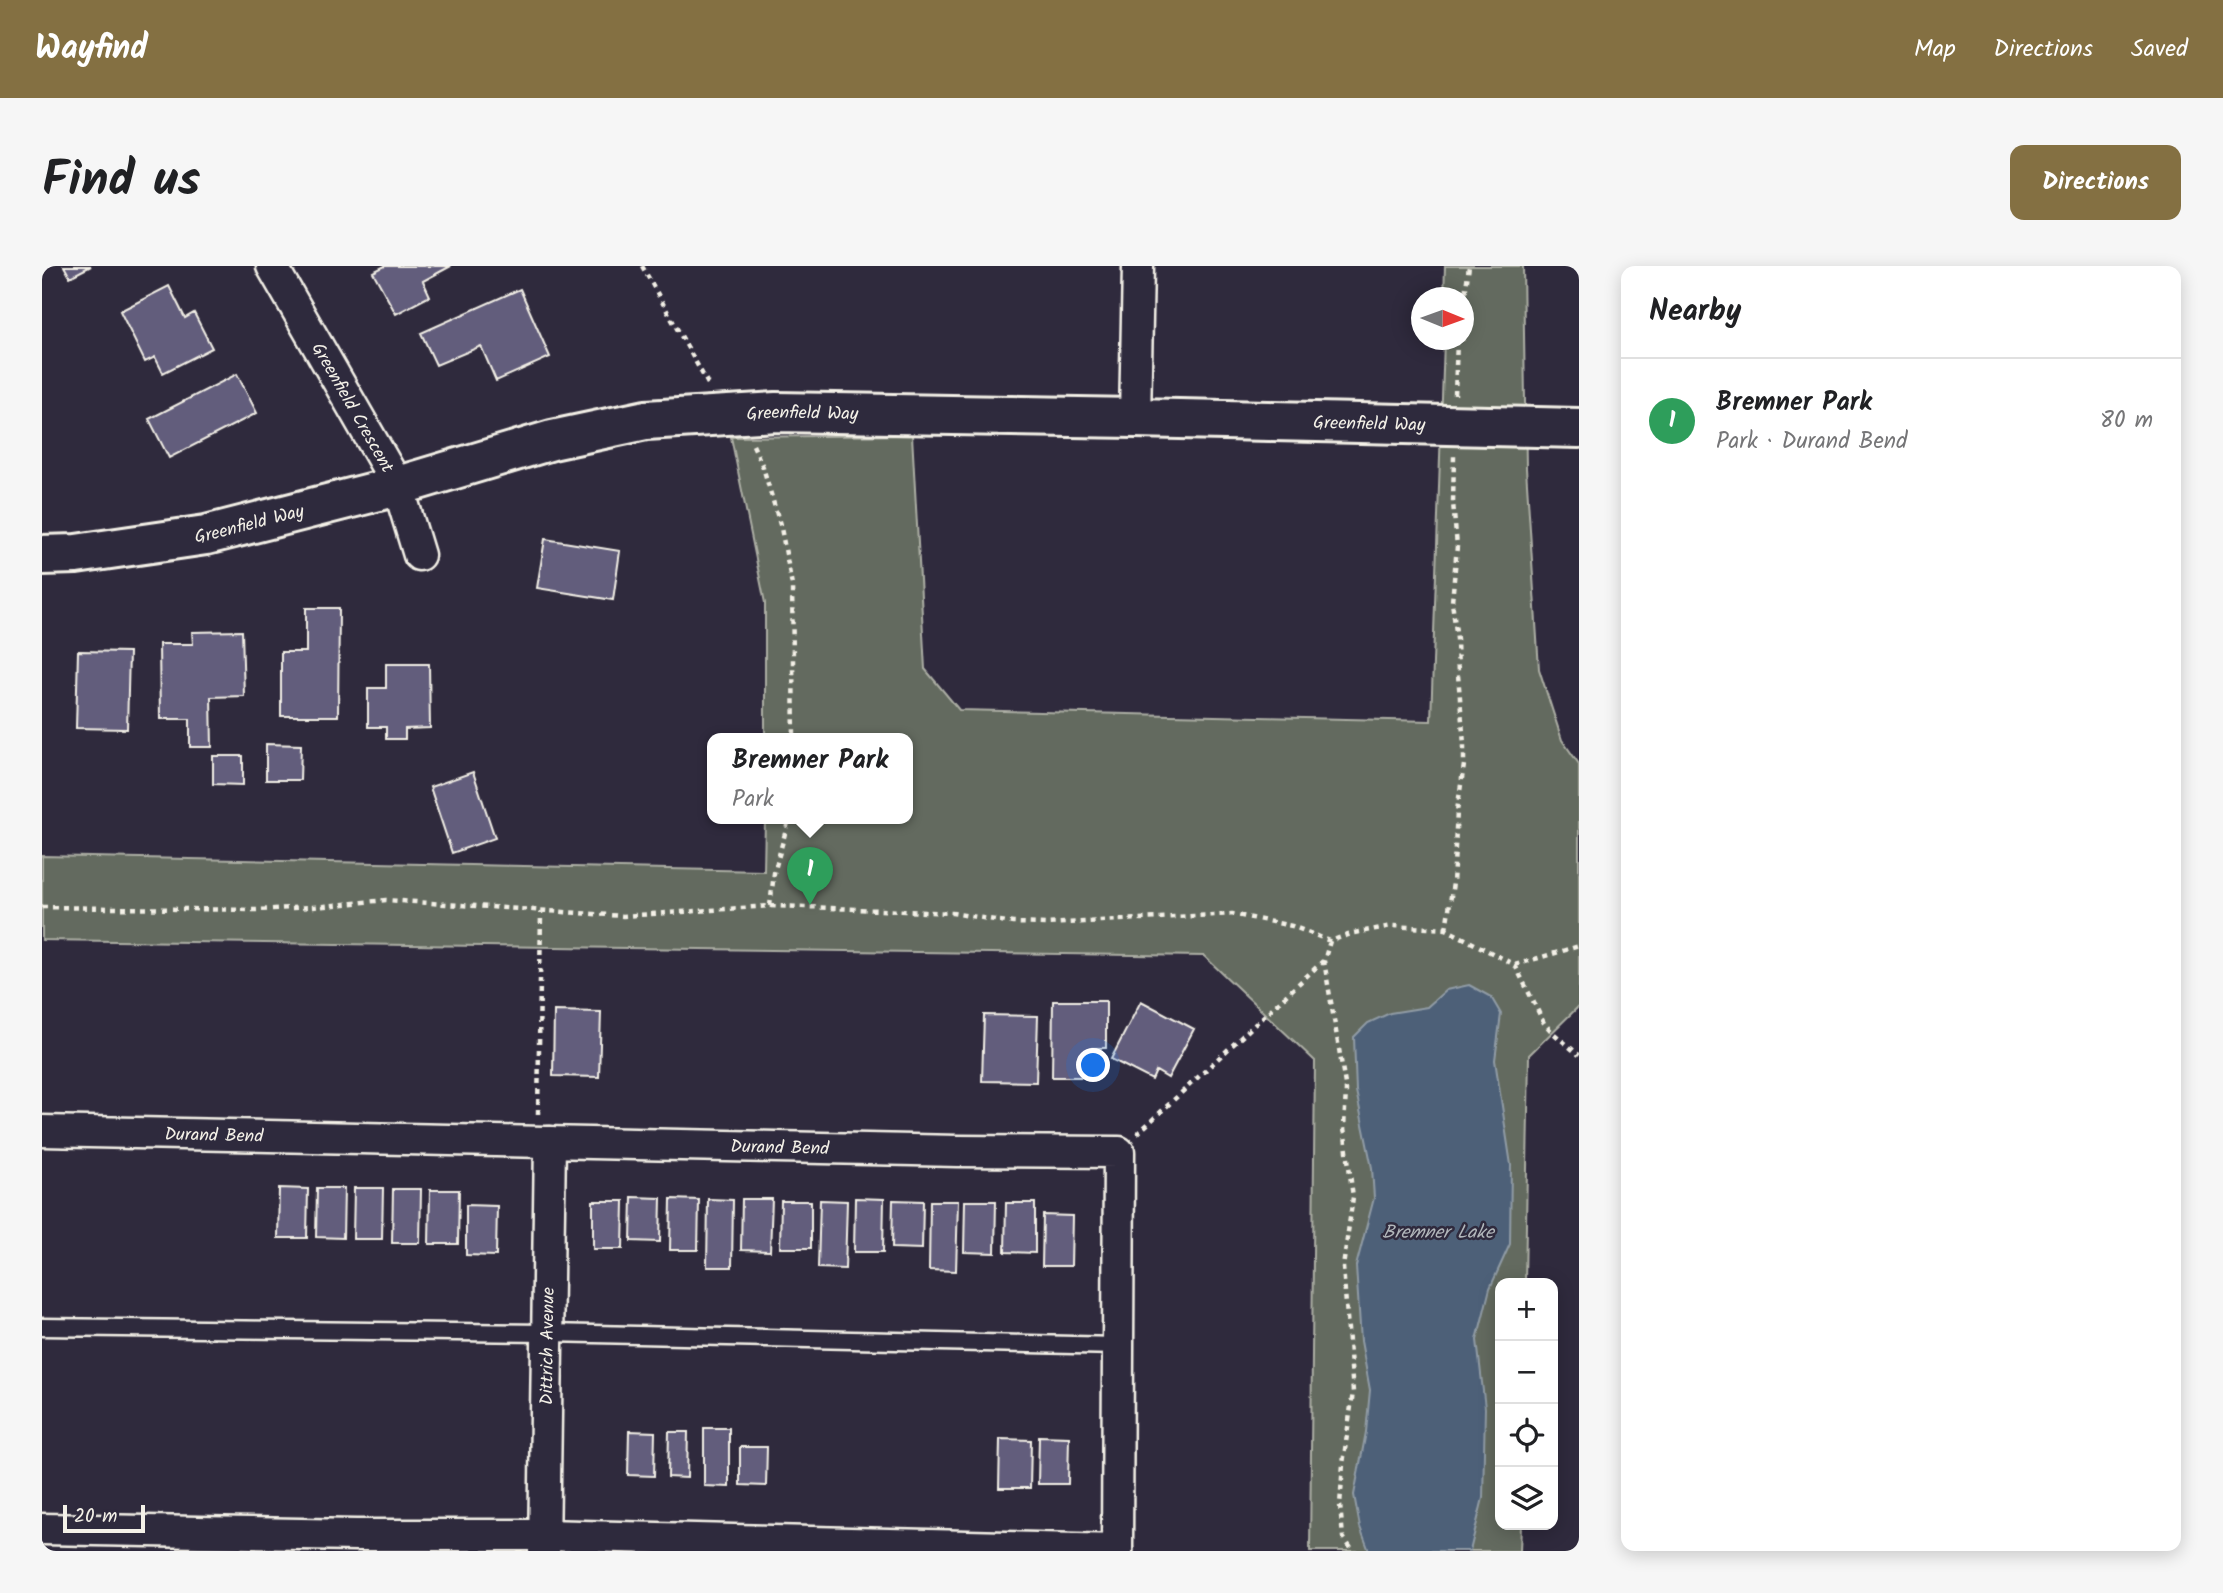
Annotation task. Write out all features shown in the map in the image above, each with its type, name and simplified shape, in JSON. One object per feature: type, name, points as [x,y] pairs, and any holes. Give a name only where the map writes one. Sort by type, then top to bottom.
[{"type":"street","name":"Greenfield Crescent","points":[[272,266],[398,486],[419,555]]},
{"type":"street","points":[[1135,418],[1138,266]]},
{"type":"street","name":"Greenfield Way","points":[[42,555],[76,554],[206,535],[398,486],[552,440],[646,420],[776,412],[1579,428]]},
{"type":"street","name":"Durand Bend","points":[[42,1131],[958,1152],[1119,1152]]},
{"type":"street","name":"Dittrich Avenue","points":[[544,1543],[550,1142]]},
{"type":"street","points":[[42,1529],[356,1535],[544,1543],[1117,1551],[1119,1152]]},
{"type":"lane","points":[[42,1327],[1118,1346]]},
{"type":"path","points":[[642,266],[696,365],[733,415],[754,447],[763,467],[787,555],[792,585],[794,733]]},
{"type":"path","points":[[1466,287],[1469,266]]},
{"type":"path","points":[[1446,929],[1453,883],[1464,744],[1452,602],[1457,546],[1453,503],[1456,350]]},
{"type":"path","points":[[770,906],[774,873],[788,824]]},
{"type":"path","points":[[42,907],[255,910],[386,900],[623,916],[770,906],[952,913],[1013,923],[1046,924],[1233,914],[1292,926],[1330,940],[1392,926],[1446,929],[1515,965],[1544,1023],[1579,1055]]},
{"type":"path","points":[[541,912],[538,1116],[550,1142]]},
{"type":"path","points":[[1330,940],[1324,961],[1346,1090],[1344,1128],[1353,1197],[1343,1267],[1353,1392],[1340,1505],[1343,1537],[1353,1551]]},
{"type":"path","points":[[1515,965],[1579,946]]},
{"type":"path","points":[[1119,1152],[1324,961]]},
{"type":"shaded area","points":[[1445,266],[1523,266],[1526,468],[1539,669],[1562,740],[1579,764],[1579,1006],[1529,1055],[1525,1278],[1495,1278],[1495,1530],[1521,1530],[1520,1551],[1310,1551],[1315,1061],[1204,956],[42,940],[42,856],[764,871],[765,824],[913,824],[913,733],[765,733],[765,603],[731,437],[912,435],[925,669],[959,710],[1431,721],[1444,350],[1474,350],[1474,287],[1444,287]]},
{"type":"water","name":"Bremner Lake","points":[[1469,985],[1491,997],[1501,1014],[1495,1060],[1511,1165],[1510,1244],[1490,1288],[1477,1340],[1485,1408],[1483,1498],[1470,1551],[1369,1551],[1360,1527],[1354,1495],[1366,1432],[1370,1390],[1361,1341],[1356,1266],[1374,1198],[1372,1168],[1356,1091],[1354,1037],[1368,1023],[1390,1013],[1427,1007],[1446,990]]},
{"type":"building","points":[[64,266],[91,266],[70,277]]},
{"type":"building","points":[[385,266],[451,266],[423,281],[430,296],[396,314],[373,272]]},
{"type":"building","points":[[169,286],[185,318],[194,313],[212,348],[163,373],[155,357],[145,362],[120,311]]},
{"type":"building","points":[[520,289],[550,357],[496,381],[481,346],[436,365],[421,333]]},
{"type":"building","points":[[237,374],[257,413],[169,458],[149,419]]},
{"type":"building","points":[[545,539],[620,551],[613,600],[537,588]]},
{"type":"building","points":[[306,608],[339,608],[338,716],[281,716],[281,652],[306,652]]},
{"type":"building","points":[[242,631],[244,696],[211,697],[212,747],[190,747],[190,719],[160,719],[159,644],[193,644],[192,632]]},
{"type":"building","points":[[78,651],[129,652],[127,729],[76,728]]},
{"type":"building","points":[[386,664],[429,664],[430,728],[405,729],[405,739],[386,739],[386,727],[368,727],[368,688],[386,688]]},
{"type":"building","points":[[266,744],[301,745],[300,780],[266,780]]},
{"type":"building","points":[[213,756],[243,756],[243,785],[213,784]]},
{"type":"building","points":[[473,772],[495,838],[452,853],[430,787]]},
{"type":"building","points":[[1053,1001],[1106,1001],[1106,1048],[1092,1048],[1092,1077],[1052,1077]]},
{"type":"building","points":[[1141,1001],[1194,1029],[1168,1078],[1156,1071],[1152,1080],[1111,1059]]},
{"type":"building","points":[[554,1011],[601,1012],[599,1077],[553,1076]]},
{"type":"building","points":[[984,1015],[1038,1016],[1036,1082],[982,1081]]},
{"type":"building","points":[[279,1188],[308,1189],[307,1238],[278,1238]]},
{"type":"building","points":[[317,1188],[344,1188],[343,1238],[316,1237]]},
{"type":"building","points":[[354,1188],[383,1188],[382,1239],[353,1239]]},
{"type":"building","points":[[393,1189],[421,1189],[420,1243],[392,1243]]},
{"type":"building","points":[[430,1190],[459,1190],[458,1244],[429,1244]]},
{"type":"building","points":[[632,1197],[661,1198],[660,1242],[631,1241]]},
{"type":"building","points":[[855,1198],[884,1199],[883,1252],[854,1252]]},
{"type":"building","points":[[671,1199],[699,1200],[698,1250],[670,1250]]},
{"type":"building","points":[[708,1199],[733,1200],[732,1267],[707,1267]]},
{"type":"building","points":[[742,1199],[772,1199],[770,1251],[741,1250]]},
{"type":"building","points":[[820,1200],[847,1201],[845,1269],[818,1268]]},
{"type":"building","points":[[893,1200],[923,1201],[922,1249],[892,1248]]},
{"type":"building","points":[[593,1201],[624,1201],[623,1249],[593,1249]]},
{"type":"building","points":[[781,1201],[811,1201],[811,1248],[780,1248]]},
{"type":"building","points":[[930,1201],[958,1201],[956,1271],[929,1270]]},
{"type":"building","points":[[965,1201],[996,1201],[995,1253],[964,1252]]},
{"type":"building","points":[[1006,1203],[1035,1203],[1035,1253],[1005,1252]]},
{"type":"building","points":[[466,1205],[497,1206],[496,1256],[466,1255]]},
{"type":"building","points":[[1043,1215],[1072,1216],[1071,1266],[1042,1266]]},
{"type":"building","points":[[704,1428],[729,1428],[729,1487],[704,1486]]},
{"type":"building","points":[[629,1431],[655,1432],[654,1476],[628,1475]]},
{"type":"building","points":[[669,1432],[688,1432],[687,1478],[668,1477]]},
{"type":"building","points":[[1039,1436],[1069,1437],[1068,1484],[1038,1484]]},
{"type":"building","points":[[1000,1439],[1031,1440],[1030,1488],[999,1488]]},
{"type":"building","points":[[740,1447],[767,1447],[766,1486],[740,1485]]},
{"type":"place","name":"Bremner Park","points":[[810,905]]}]
